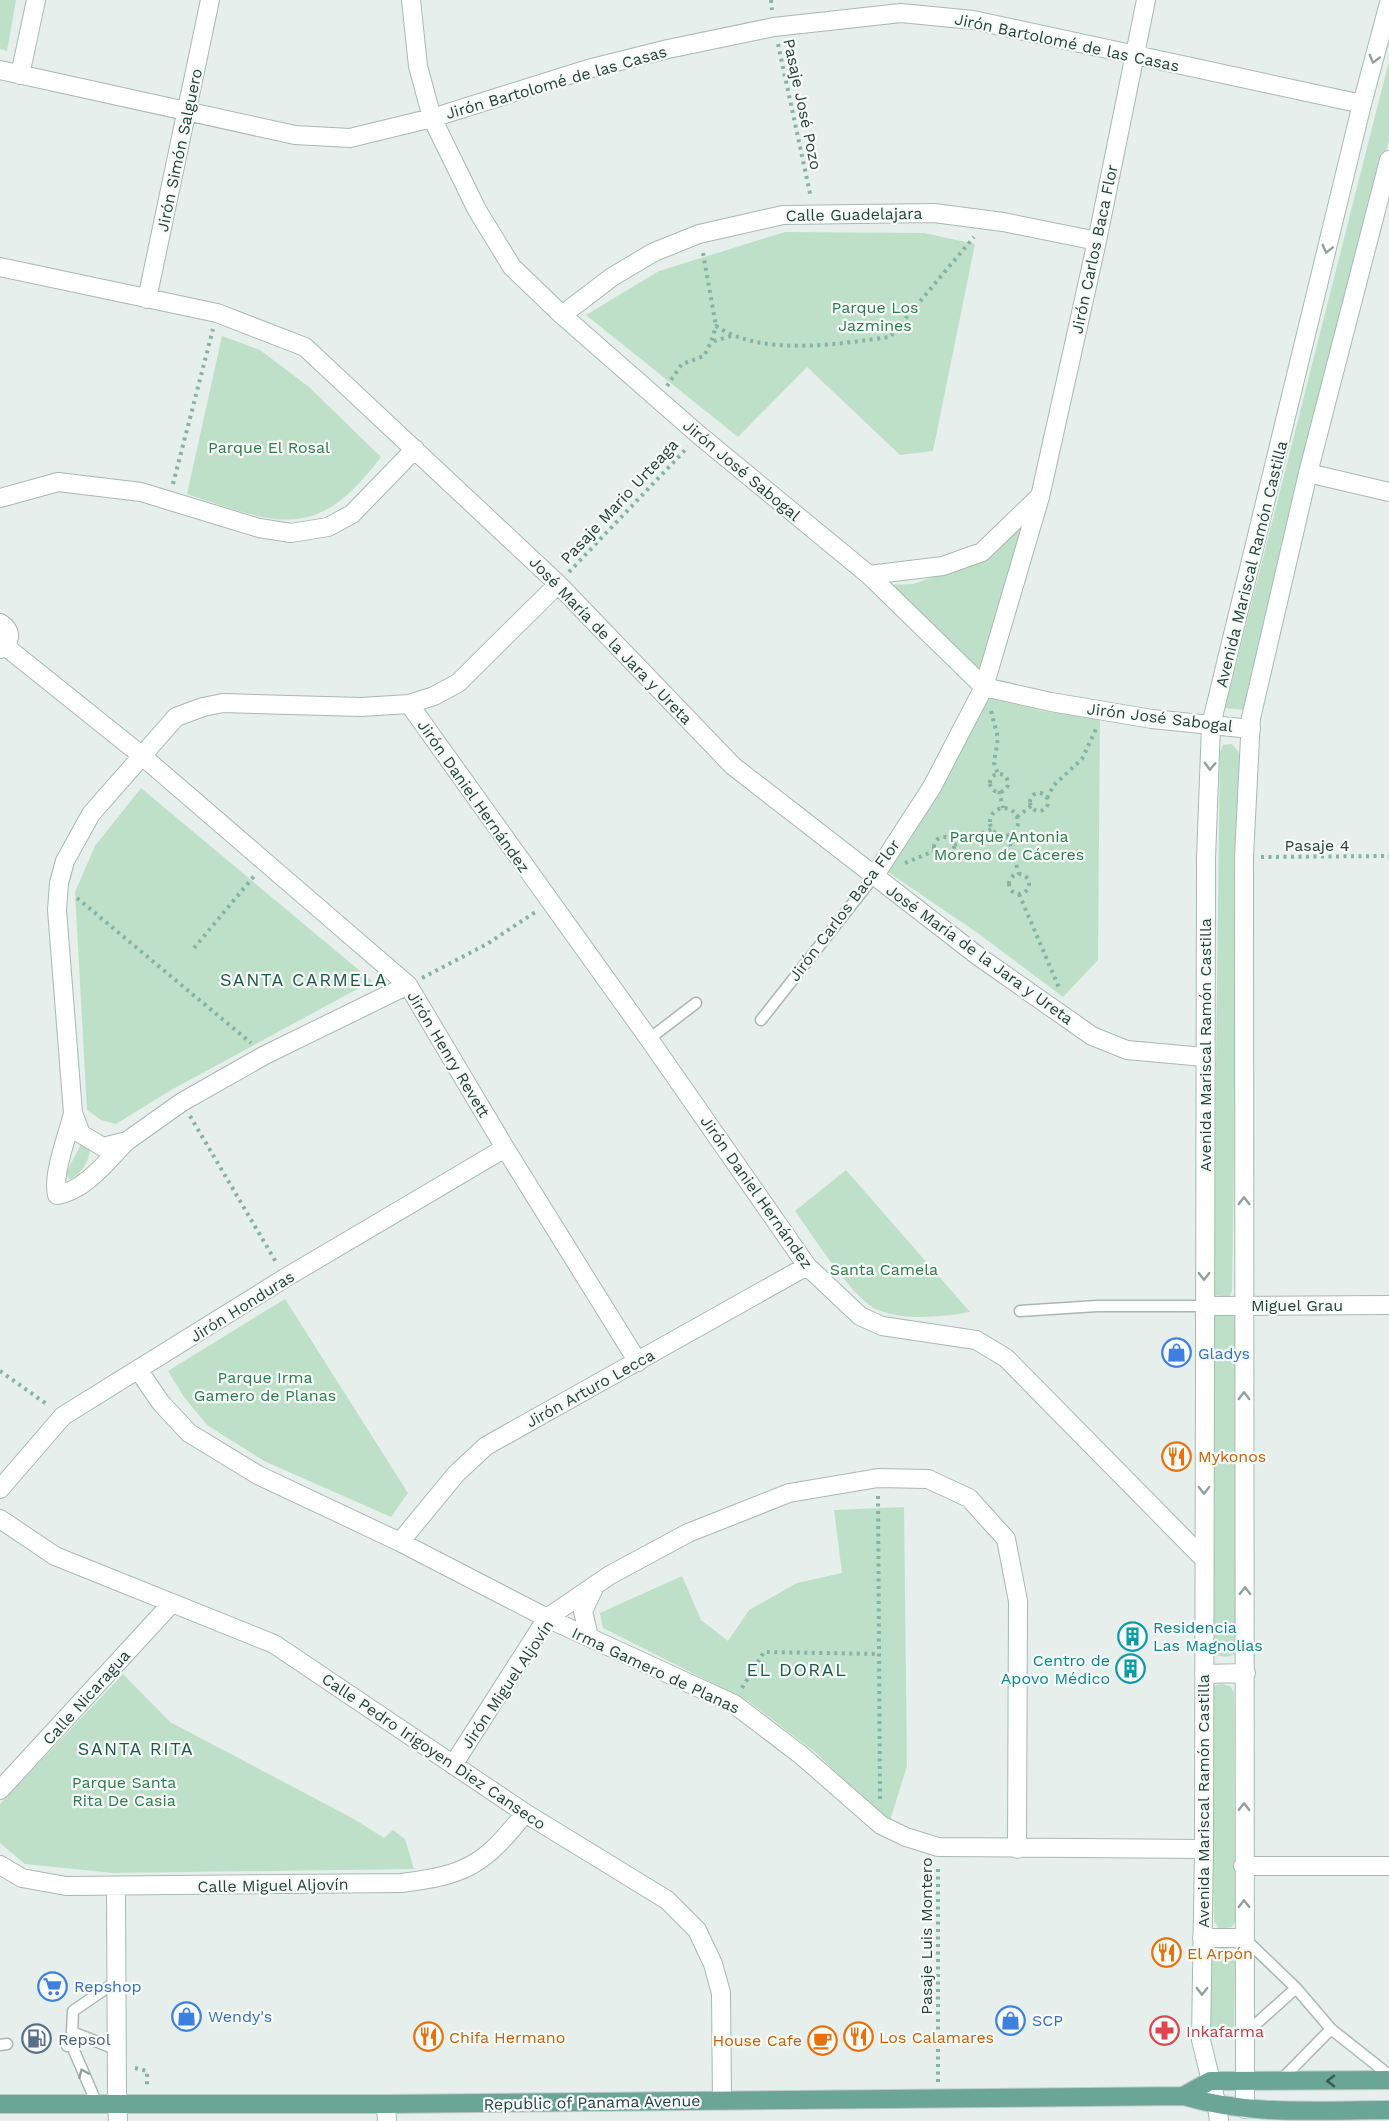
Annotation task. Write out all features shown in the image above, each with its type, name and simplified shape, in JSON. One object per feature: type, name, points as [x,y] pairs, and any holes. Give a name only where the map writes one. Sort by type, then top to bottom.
[{"type":"main road","name":"Republic of Panama Avenue","points":[[1183,2096],[1210,2081],[1389,2080]]},
{"type":"main road","name":"Republic of Panama Avenue","points":[[0,2104],[97,2104],[117,2112],[386,2112],[722,2100],[1183,2096],[1218,2114],[1245,2109],[1389,2110]]},
{"type":"street","points":[[20,75],[36,0]]},
{"type":"street","name":"Jirón Simón Salguero","points":[[147,299],[210,0]]},
{"type":"street","name":"Jirón José Sabogal","points":[[411,0],[418,66],[432,118],[477,210],[512,267],[562,315],[699,435],[869,575],[984,687],[1104,711],[1251,729]]},
{"type":"street","name":"Jirón Carlos Baca Flor","points":[[875,875],[932,787],[984,687],[1040,497],[1097,241],[1146,0]]},
{"type":"street","name":"Avenida Mariscal Ramón Castilla","points":[[1218,2114],[1201,2040],[1204,1849],[1204,1057],[1206,859],[1211,725],[1362,104],[1389,3]]},
{"type":"street","name":"Jirón Bartolomé de las Casas","points":[[0,70],[295,135],[350,138],[432,118],[588,69],[668,49],[774,27],[901,13],[973,20],[1362,104]]},
{"type":"street","name":"Avenida Mariscal Ramón Castilla","points":[[1245,2109],[1245,857],[1251,729],[1308,473],[1389,159]]},
{"type":"street","name":"Calle Guadelajara","points":[[562,315],[612,277],[654,252],[699,234],[748,222],[814,213],[934,213],[988,220],[1097,241]]},
{"type":"street","name":"José María de la Jara y Ureta","points":[[0,267],[217,313],[305,347],[558,584],[733,766],[978,956],[1092,1036],[1127,1050],[1204,1057]]},
{"type":"street","points":[[0,498],[58,482],[141,492],[259,528],[291,533],[328,527],[352,514],[415,449]]},
{"type":"street","points":[[1308,473],[1389,492]]},
{"type":"street","points":[[869,575],[943,566],[982,552],[1040,497]]},
{"type":"street","points":[[127,1141],[103,1147],[81,1134],[73,1113],[57,910],[59,883],[65,861],[91,814],[176,717],[202,707],[223,703],[361,707],[409,704],[434,696],[458,683],[558,584]]},
{"type":"street","points":[[0,623],[6,627],[9,635],[2,648]]},
{"type":"street","name":"Jirón Henry Revett","points":[[2,648],[141,755],[408,985],[505,1148],[638,1362]]},
{"type":"street","name":"Jirón Daniel Hernández","points":[[409,704],[549,903],[649,1039],[807,1266],[860,1316],[882,1326],[976,1340],[1006,1358],[1204,1559]]},
{"type":"street","points":[[73,1113],[55,1188],[57,1195],[68,1194],[81,1185],[127,1141],[182,1102],[265,1055],[408,985]]},
{"type":"street","name":"Jirón Honduras","points":[[0,1489],[63,1416],[139,1371],[285,1278],[505,1148]]},
{"type":"street","name":"Jirón Arturo Lecca","points":[[400,1542],[456,1474],[486,1446],[807,1266]]},
{"type":"street","name":"Miguel Grau","points":[[1204,1306],[1389,1305]]},
{"type":"street","name":"Irma Gamero de Planas","points":[[139,1371],[161,1403],[189,1433],[258,1475],[400,1542],[547,1618],[734,1704],[801,1755],[881,1825],[906,1837],[938,1847],[1204,1849]]},
{"type":"street","name":"Jirón Miguel Aljovín","points":[[453,1765],[547,1618],[595,1586],[688,1533],[789,1493],[878,1478],[928,1479],[969,1497],[1006,1539],[1018,1600],[1017,1849]]},
{"type":"street","name":"Calle Pedro Irigoyen Diez Canseco","points":[[0,1519],[55,1556],[274,1644],[525,1813],[667,1900],[697,1930],[713,1964],[722,1993],[722,2100]]},
{"type":"street","points":[[589,1637],[583,1611],[595,1586]]},
{"type":"street","name":"Calle Nicaragua","points":[[0,1790],[172,1603]]},
{"type":"street","points":[[1204,1674],[1245,1673]]},
{"type":"street","name":"Calle Miguel Aljovín","points":[[0,1865],[22,1878],[66,1886],[401,1882],[441,1878],[472,1866],[498,1846],[525,1813]]},
{"type":"street","points":[[1244,1866],[1389,1866]]},
{"type":"street","points":[[116,1887],[117,2112]]},
{"type":"street","points":[[1202,1938],[1244,1938]]},
{"type":"lane","name":"Jirón Carlos Baca Flor","points":[[761,1020],[875,875]]},
{"type":"lane","points":[[649,1039],[696,1002]]},
{"type":"lane","points":[[1020,1311],[1097,1306],[1204,1306]]},
{"type":"lane","points":[[1244,1938],[1296,1988],[1331,2029],[1389,2074]]},
{"type":"lane","points":[[97,2104],[70,2046],[73,2011],[117,1981]]},
{"type":"lane","points":[[1246,2033],[1296,1988]]},
{"type":"lane","points":[[1280,2081],[1331,2029]]},
{"type":"lane","points":[[72,2031],[118,2050]]},
{"type":"path","name":"Pasaje José Pozo","points":[[771,0],[774,27],[814,213]]},
{"type":"path","points":[[716,326],[731,336],[754,342],[827,345],[890,337],[946,273],[988,220]]},
{"type":"path","points":[[651,393],[665,388],[682,363],[704,356],[716,326],[699,234]]},
{"type":"path","points":[[169,500],[217,313]]},
{"type":"path","points":[[711,342],[731,336]]},
{"type":"path","name":"Pasaje Mario Urteaga","points":[[558,584],[699,435]]},
{"type":"path","points":[[984,687],[998,738],[994,763],[999,774],[1007,781],[1006,787],[999,791]]},
{"type":"path","points":[[1031,806],[1039,811],[1045,809],[1047,798],[1054,785],[1082,759],[1104,711]]},
{"type":"path","points":[[999,774],[992,778],[990,783],[992,788],[999,791]]},
{"type":"path","points":[[999,791],[1002,808]]},
{"type":"path","points":[[1017,818],[1031,806],[1031,798],[1035,794],[1041,793],[1047,798]]},
{"type":"path","points":[[1002,808],[1011,810],[1017,818],[1017,827],[1008,836],[999,836],[992,830],[992,816],[1002,808]]},
{"type":"path","points":[[954,845],[992,830]]},
{"type":"path","points":[[1008,836],[1019,874]]},
{"type":"path","points":[[941,837],[948,837],[954,845],[951,855],[945,857],[936,854],[933,847],[941,837]]},
{"type":"path","name":"Pasaje 4","points":[[1245,857],[1389,856]]},
{"type":"path","points":[[194,948],[266,862]]},
{"type":"path","points":[[1019,894],[1027,891],[1029,885],[1025,876],[1019,874],[1013,876],[1010,883],[1011,889],[1019,894],[1062,992]]},
{"type":"path","points":[[59,883],[265,1055]]},
{"type":"path","points":[[408,985],[487,944],[549,903]]},
{"type":"path","points":[[182,1102],[285,1278]]},
{"type":"path","points":[[0,1371],[63,1416]]},
{"type":"path","points":[[878,1478],[881,1825]]},
{"type":"path","points":[[734,1704],[764,1652],[879,1654]]},
{"type":"path","name":"Pasaje Luis Montero","points":[[938,1847],[938,2098]]},
{"type":"green space","points":[[0,0],[16,0],[7,51],[0,49]]},
{"type":"green space","points":[[1389,61],[1389,140],[1245,710],[1225,708]]},
{"type":"green space","name":"Parque Los Jazmines","points":[[785,232],[924,233],[975,244],[933,451],[900,455],[807,367],[738,437],[586,315],[659,271]]},
{"type":"green space","name":"Parque El Rosal","points":[[222,336],[260,350],[309,387],[381,457],[358,485],[336,504],[315,515],[293,519],[271,518],[246,513],[187,494]]},
{"type":"green space","points":[[1028,514],[981,677],[886,585],[913,584],[983,560]]},
{"type":"green space","name":"Parque Antonia Moreno de Cáceres","points":[[989,698],[1047,712],[1100,716],[1098,960],[1063,997],[979,934],[885,870],[918,824]]},
{"type":"green space","points":[[1232,744],[1240,754],[1232,1291],[1229,1297],[1213,1295],[1220,752],[1223,745]]},
{"type":"green space","points":[[141,788],[372,981],[171,1090],[116,1124],[101,1120],[87,1110],[75,892],[95,846]]},
{"type":"green space","points":[[81,1144],[90,1148],[88,1157],[81,1171],[69,1179],[66,1173]]},
{"type":"green space","name":"Santa Camela","points":[[846,1170],[970,1312],[924,1317],[900,1316],[878,1310],[857,1294],[795,1211]]},
{"type":"green space","name":"Parque Irma Gamero de Planas","points":[[285,1299],[408,1493],[391,1517],[264,1461],[207,1425],[184,1397],[168,1371]]},
{"type":"green space","points":[[1232,1314],[1238,1319],[1237,1652],[1225,1657],[1211,1653],[1213,1315]]},
{"type":"green space","points":[[904,1507],[907,1766],[889,1824],[815,1752],[748,1701],[603,1628],[600,1613],[682,1576],[701,1620],[728,1641],[749,1610],[797,1583],[842,1573],[834,1510]]},
{"type":"green space","name":"Parque Santa Rita De Casia","points":[[123,1674],[170,1722],[354,1819],[384,1838],[393,1830],[405,1839],[414,1869],[113,1873],[25,1864],[0,1843],[0,1804]]},
{"type":"green space","points":[[1221,1684],[1230,1686],[1234,1692],[1235,1922],[1232,1927],[1219,1929],[1214,1921],[1210,1691],[1213,1686]]},
{"type":"green space","points":[[1225,1947],[1232,1951],[1235,1958],[1234,2026],[1227,2038],[1219,2038],[1210,2028],[1211,1951]]},
{"type":"place","name":"Gladys","points":[[1177,1353]]},
{"type":"place","name":"Mykonos","points":[[1177,1456]]},
{"type":"place","name":"Residencia Las Magnolias","points":[[1132,1636]]},
{"type":"place","name":"Centro de Apovo Médico","points":[[1131,1669]]},
{"type":"place","name":"El Arpón","points":[[1166,1953]]},
{"type":"place","name":"Repshop","points":[[53,1986]]},
{"type":"place","name":"Wendy's","points":[[187,2016]]},
{"type":"place","name":"SCP","points":[[1011,2020]]},
{"type":"place","name":"Inkafarma","points":[[1165,2031]]},
{"type":"place","name":"Chifa Hermano","points":[[428,2037]]},
{"type":"place","name":"Los Calamares","points":[[858,2037]]},
{"type":"place","name":"Repsol","points":[[37,2039]]},
{"type":"place","name":"House Cafe","points":[[823,2040]]},
{"type":"district","name":"SANTA CARMELA","points":[[304,980]]},
{"type":"district","name":"EL DORAL","points":[[797,1670]]},
{"type":"district","name":"SANTA RITA","points":[[136,1749]]}]
